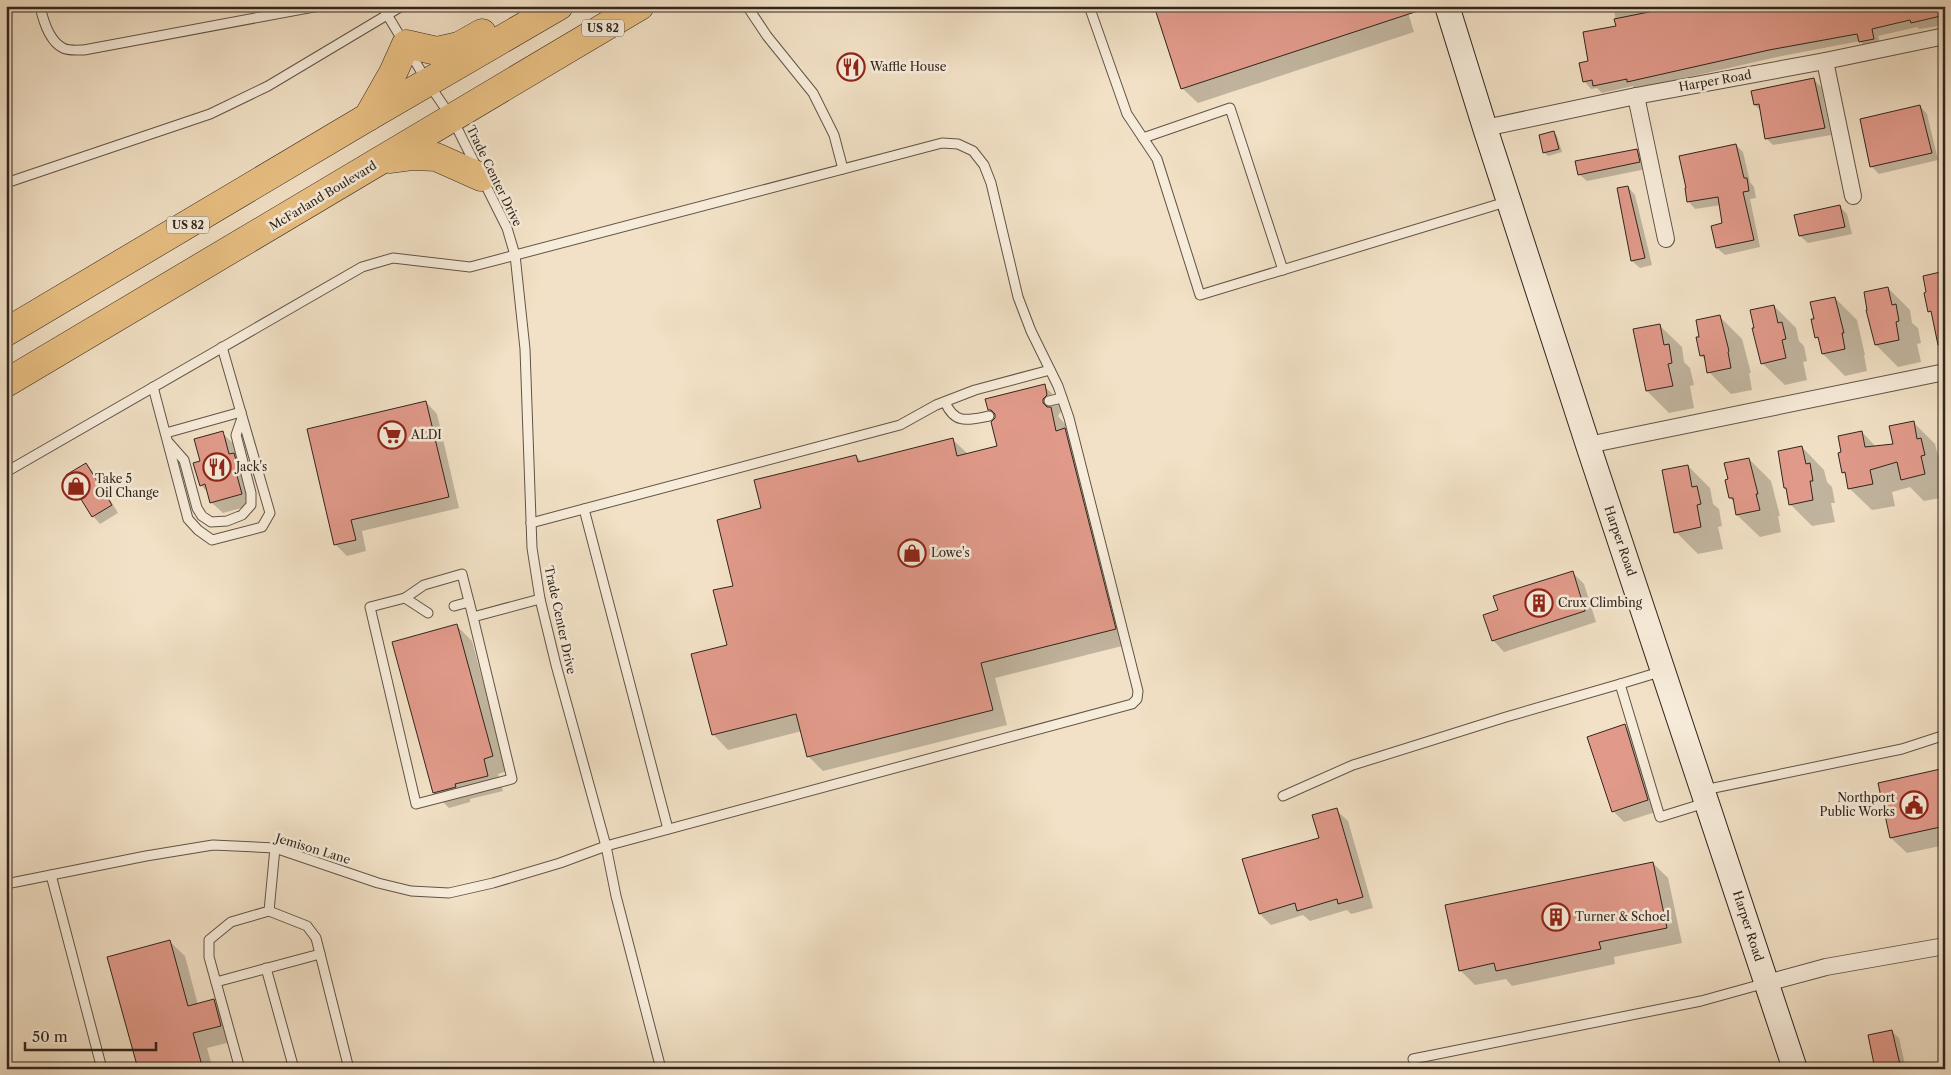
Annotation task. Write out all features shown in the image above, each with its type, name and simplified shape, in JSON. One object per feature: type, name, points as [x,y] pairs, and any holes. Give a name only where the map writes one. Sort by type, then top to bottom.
[{"type":"highway","points":[[368,117],[393,73],[406,44],[437,51],[459,46],[530,6]]},
{"type":"highway","name":"US 82","points":[[6,332],[559,6]]},
{"type":"highway","name":"McFarland Boulevard","points":[[6,383],[640,6]]},
{"type":"highway","points":[[385,159],[412,156],[436,157],[481,176]]},
{"type":"street","name":"Harper Road","points":[[1447,6],[1588,445],[1795,1069]]},
{"type":"street","name":"Harper Road","points":[[1485,128],[1636,96],[1825,61],[1945,36]]},
{"type":"street","points":[[1825,61],[1853,196]]},
{"type":"street","points":[[1636,96],[1666,238]]},
{"type":"street","points":[[1588,445],[1945,372]]},
{"type":"street","points":[[1767,983],[1826,967],[1945,946]]},
{"type":"lane","points":[[40,6],[44,22],[53,39],[64,48],[84,50],[319,6]]},
{"type":"lane","name":"Trade Center Drive","points":[[382,6],[428,83],[452,118],[507,228],[515,255],[525,349],[532,548],[540,599],[556,665],[606,846],[616,896],[661,1069]]},
{"type":"lane","points":[[6,183],[210,114],[268,86],[402,6]]},
{"type":"lane","points":[[747,6],[767,36],[813,93],[834,134],[843,169]]},
{"type":"lane","points":[[1089,6],[1127,114],[1157,159],[1200,295],[1509,201]]},
{"type":"lane","points":[[1143,138],[1230,108],[1283,270]]},
{"type":"lane","points":[[6,472],[362,267],[393,258],[470,267],[942,143],[958,144],[973,151],[984,164],[991,183],[1018,297],[1031,331],[1062,398],[1049,401]]},
{"type":"lane","points":[[153,387],[188,519],[198,530],[212,540],[262,527],[270,513],[222,347]]},
{"type":"lane","points":[[531,523],[900,425],[945,402],[975,390],[1050,370]]},
{"type":"lane","name":"Jemison Lane","points":[[6,884],[213,845],[275,848],[378,883],[411,891],[449,893],[493,883],[606,846],[1132,704],[1137,699],[1138,691],[1069,418],[1062,398]]},
{"type":"lane","points":[[945,402],[954,417],[967,420],[989,416]]},
{"type":"lane","points":[[167,437],[242,415]]},
{"type":"lane","points":[[167,437],[184,460],[197,508],[202,516],[211,522],[226,521],[242,515],[251,505],[251,493],[236,435],[242,415]]},
{"type":"lane","points":[[584,509],[668,830]]},
{"type":"lane","points":[[462,574],[469,602],[512,779],[416,804],[370,607],[405,598],[424,585],[462,574]]},
{"type":"lane","points":[[405,598],[428,613]]},
{"type":"lane","points":[[473,617],[540,599]]},
{"type":"lane","points":[[454,606],[469,602]]},
{"type":"lane","points":[[1283,796],[1354,765],[1506,717],[1664,671]]},
{"type":"lane","points":[[1620,684],[1660,817],[1706,796],[1902,750],[1945,735]]},
{"type":"lane","points":[[270,911],[275,848]]},
{"type":"lane","points":[[50,876],[102,1069]]},
{"type":"lane","points":[[240,1069],[209,957],[209,940],[231,922],[270,911],[307,926],[316,938],[349,1069]]},
{"type":"lane","points":[[216,982],[320,954]]},
{"type":"lane","points":[[266,968],[294,1069]]},
{"type":"lane","points":[[1413,1059],[1701,1001],[1767,983]]},
{"type":"building","points":[[1154,6],[1424,6],[1424,9],[1181,89]]},
{"type":"building","points":[[1679,6],[1847,6],[1848,11],[1867,6],[1945,6],[1945,15],[1911,23],[1910,20],[1872,29],[1874,39],[1859,42],[1857,34],[1769,50],[1627,82],[1627,79],[1593,86],[1592,80],[1583,82],[1579,63],[1588,61],[1583,32],[1616,26],[1614,19]]},
{"type":"building","points":[[1814,78],[1825,128],[1765,139],[1759,104],[1754,105],[1751,91]]},
{"type":"building","points":[[1920,105],[1932,153],[1870,167],[1860,119]]},
{"type":"building","points":[[1554,131],[1559,149],[1543,153],[1539,135]]},
{"type":"building","points":[[1736,144],[1744,178],[1747,178],[1749,191],[1743,192],[1754,240],[1716,248],[1711,226],[1722,223],[1718,197],[1687,202],[1679,156]]},
{"type":"building","points":[[1637,149],[1640,162],[1578,175],[1575,161]]},
{"type":"building","points":[[1628,186],[1645,258],[1631,261],[1617,188]]},
{"type":"building","points":[[1840,205],[1845,227],[1799,236],[1794,215]]},
{"type":"building","points":[[1945,271],[1945,345],[1938,345],[1931,311],[1928,312],[1923,276]]},
{"type":"building","points":[[1888,287],[1892,305],[1896,304],[1899,321],[1896,322],[1899,340],[1875,345],[1866,310],[1864,292]]},
{"type":"building","points":[[1835,297],[1844,333],[1842,333],[1845,349],[1822,354],[1818,337],[1815,338],[1811,319],[1814,319],[1810,302]]},
{"type":"building","points":[[1774,305],[1778,323],[1782,322],[1786,339],[1782,340],[1786,358],[1761,364],[1752,328],[1754,328],[1750,310]]},
{"type":"building","points":[[1720,315],[1731,368],[1707,373],[1704,355],[1700,356],[1696,337],[1699,337],[1696,320]]},
{"type":"building","points":[[1660,324],[1664,345],[1669,344],[1672,363],[1668,364],[1673,386],[1646,391],[1633,329]]},
{"type":"building","name":"Lowe's","points":[[1045,384],[1047,395],[1043,399],[1043,403],[1047,407],[1051,407],[1056,431],[1065,428],[1116,629],[981,663],[993,710],[807,757],[796,714],[712,735],[691,654],[727,645],[713,590],[733,586],[717,520],[761,508],[754,480],[856,455],[858,462],[953,438],[957,456],[997,446],[991,422],[995,418],[995,414],[988,410],[985,399]]},
{"type":"building","points":[[426,401],[449,497],[351,520],[356,540],[334,545],[307,429]]},
{"type":"building","points":[[1914,421],[1917,439],[1921,438],[1925,455],[1921,456],[1925,474],[1901,480],[1897,462],[1870,470],[1873,484],[1848,489],[1845,472],[1842,473],[1838,453],[1841,452],[1838,436],[1862,431],[1865,447],[1893,444],[1889,426]]},
{"type":"building","name":"Jack's","points":[[223,431],[229,454],[234,453],[239,471],[236,472],[242,494],[210,503],[205,484],[200,486],[193,463],[200,461],[194,439]]},
{"type":"building","points":[[1802,446],[1806,464],[1810,463],[1813,481],[1810,481],[1813,500],[1789,505],[1786,488],[1784,488],[1778,451]]},
{"type":"building","points":[[1749,458],[1760,510],[1736,515],[1733,498],[1729,498],[1725,480],[1728,479],[1724,463]]},
{"type":"building","points":[[86,463],[112,505],[92,517],[66,475]]},
{"type":"building","points":[[1688,465],[1692,487],[1697,486],[1701,504],[1697,505],[1701,527],[1674,533],[1662,470]]},
{"type":"building","name":"Crux Climbing","points":[[1573,571],[1585,611],[1492,641],[1483,615],[1498,610],[1493,596]]},
{"type":"building","points":[[457,624],[493,756],[484,759],[488,776],[455,784],[456,787],[433,793],[392,642]]},
{"type":"building","points":[[1625,724],[1648,800],[1612,812],[1587,737]]},
{"type":"building","name":"Northport Public Works","points":[[1945,768],[1945,826],[1890,838],[1878,783]]},
{"type":"building","points":[[1337,808],[1363,897],[1338,904],[1337,899],[1297,911],[1295,903],[1259,914],[1242,859],[1319,838],[1312,815]]},
{"type":"building","name":"Turner & Schoel","points":[[1653,862],[1667,928],[1599,942],[1601,949],[1496,971],[1494,963],[1459,971],[1445,905]]},
{"type":"building","points":[[170,940],[188,1006],[214,999],[221,1026],[193,1033],[203,1069],[138,1069],[107,957]]},
{"type":"building","points":[[1892,1030],[1901,1069],[1875,1069],[1868,1035]]},
{"type":"place","name":"Waffle House","points":[[851,67]]},
{"type":"place","name":"ALDI","points":[[392,435]]},
{"type":"place","name":"Jack's","points":[[217,467]]},
{"type":"place","name":"Take 5 Oil Change","points":[[76,486]]},
{"type":"place","name":"Lowe's","points":[[912,553]]},
{"type":"place","name":"Crux Climbing","points":[[1539,603]]},
{"type":"place","name":"Northport Public Works","points":[[1914,805]]},
{"type":"place","name":"Turner & Schoel","points":[[1556,917]]}]
